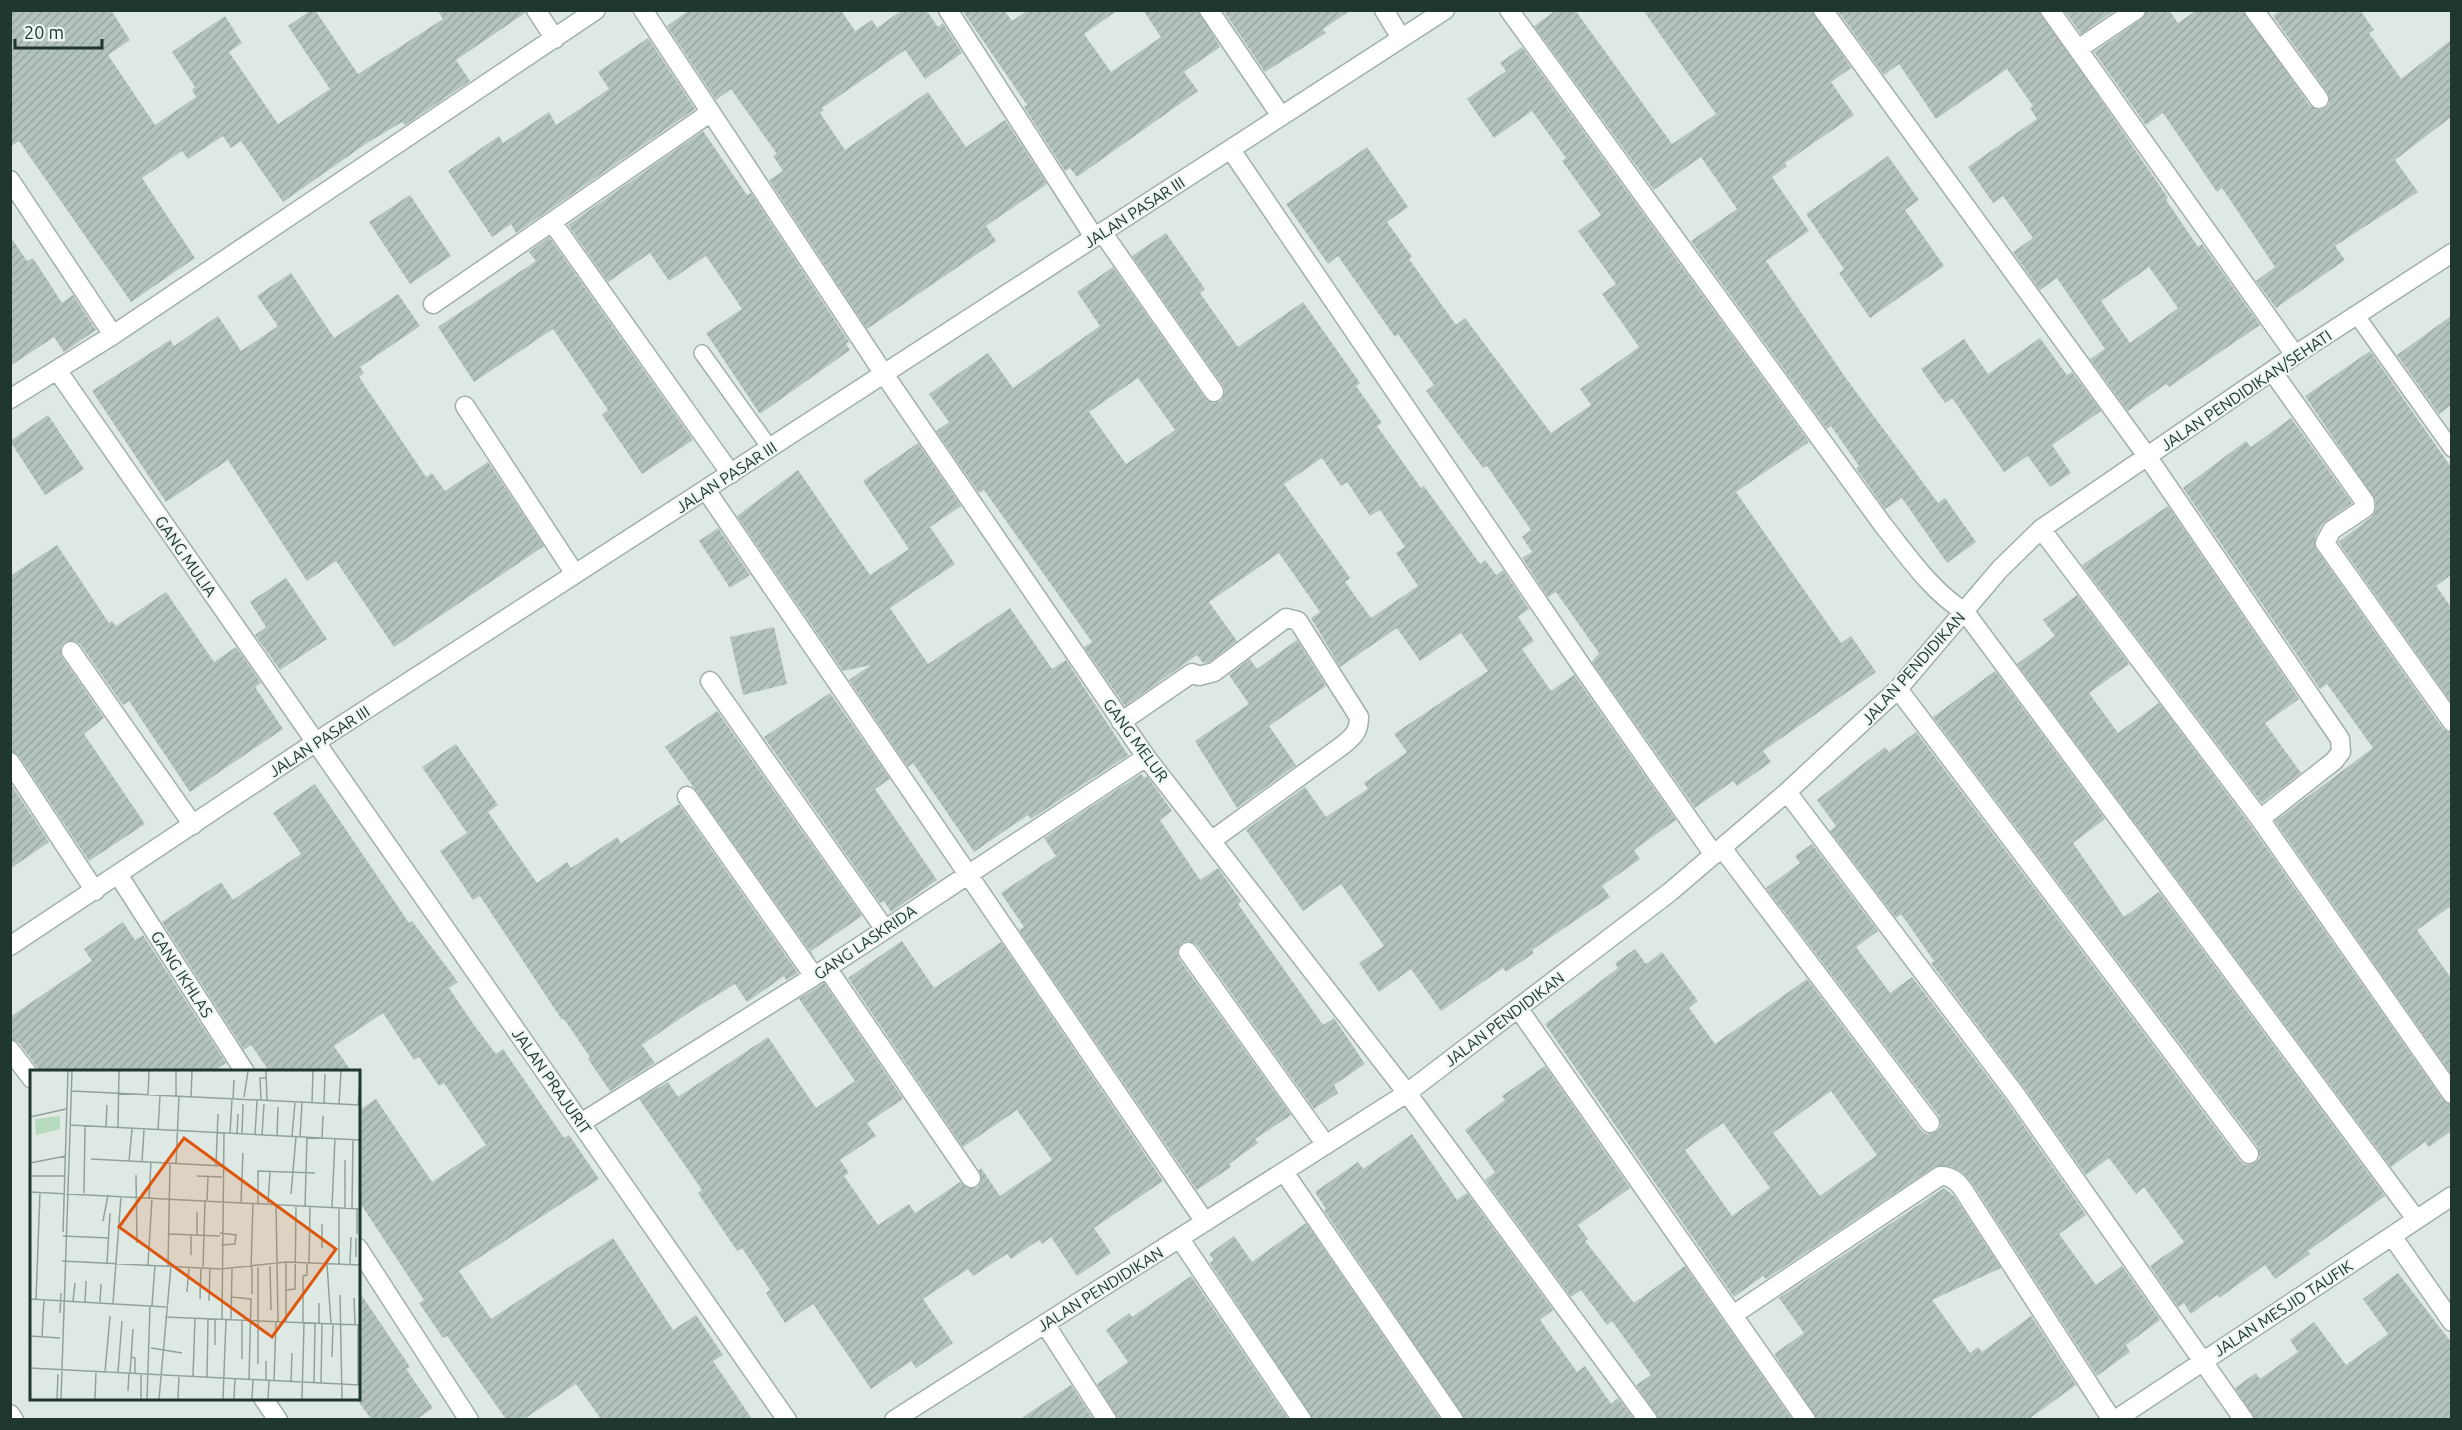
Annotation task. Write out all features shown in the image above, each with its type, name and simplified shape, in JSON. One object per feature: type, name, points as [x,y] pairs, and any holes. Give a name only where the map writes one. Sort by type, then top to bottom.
[{"type":"street","points":[[536,10],[555,39]]},
{"type":"street","points":[[10,399],[113,335],[596,10]]},
{"type":"street","name":"GANG MELUR","points":[[643,10],[884,374],[1121,722],[1407,1093],[1647,1419]]},
{"type":"street","points":[[948,10],[1098,235],[1214,392]]},
{"type":"street","points":[[1209,10],[1281,116]]},
{"type":"street","points":[[1384,10],[1401,38]]},
{"type":"street","name":"JALAN PASAR III","points":[[10,946],[119,876],[316,742],[1445,10]]},
{"type":"street","points":[[1509,10],[1883,525],[1934,587],[1965,612],[2416,1220]]},
{"type":"street","points":[[1823,10],[2147,456],[2340,740],[2341,752],[2338,757],[2260,819]]},
{"type":"street","points":[[2050,10],[2295,355]]},
{"type":"street","points":[[2078,49],[2136,10]]},
{"type":"street","points":[[2254,10],[2319,99]]},
{"type":"street","points":[[433,304],[711,112]]},
{"type":"street","points":[[1231,150],[1583,668],[1718,852],[1930,1123]]},
{"type":"street","points":[[10,180],[113,335]]},
{"type":"street","points":[[552,222],[731,474]]},
{"type":"street","name":"JALAN PENDIDIKAN/SEHATI","points":[[2041,529],[2295,355],[2451,253]]},
{"type":"street","name":"GANG MULIA","points":[[57,370],[316,742]]},
{"type":"street","points":[[2272,371],[2366,502],[2364,508],[2332,530],[2325,543],[2451,722]]},
{"type":"street","points":[[465,406],[575,574]]},
{"type":"street","points":[[706,490],[1205,1222]]},
{"type":"street","points":[[2041,529],[2260,819],[2451,1094]]},
{"type":"street","name":"JALAN PENDIDIKAN","points":[[894,1419],[1407,1093],[1670,892],[1787,792],[1898,690],[2000,569],[2041,529]]},
{"type":"street","points":[[1121,722],[1192,673],[1199,676],[1214,672],[1286,618],[1291,617],[1298,621],[1359,717],[1359,727],[1355,735],[1343,745],[1211,841]]},
{"type":"street","points":[[71,651],[193,825]]},
{"type":"street","points":[[710,681],[884,928]]},
{"type":"street","points":[[1898,690],[2249,1154]]},
{"type":"street","name":"JALAN PRAJURIT","points":[[316,742],[787,1419]]},
{"type":"street","name":"GANG LASKRIDA","points":[[581,1123],[821,972],[884,928],[1146,757]]},
{"type":"street","points":[[10,762],[95,891]]},
{"type":"street","points":[[1787,792],[2016,1095],[2244,1419]]},
{"type":"street","points":[[687,796],[821,972],[970,1178]]},
{"type":"street","name":"GANG IKHLAS","points":[[119,876],[244,1070]]},
{"type":"street","points":[[1188,952],[1326,1145]]},
{"type":"street","points":[[1518,1008],[1806,1419]]},
{"type":"street","points":[[10,1050],[30,1076]]},
{"type":"street","points":[[1284,1172],[1454,1419]]},
{"type":"street","points":[[1733,1315],[1940,1176],[1948,1176],[1958,1182],[2113,1419]]},
{"type":"street","name":"JALAN MESJID TAUFIK","points":[[2113,1419],[2451,1196]]},
{"type":"street","points":[[2392,1236],[2451,1322]]},
{"type":"street","points":[[1180,1239],[1302,1419]]},
{"type":"street","points":[[360,1251],[469,1419]]},
{"type":"street","points":[[1045,1324],[1107,1419]]},
{"type":"street","points":[[264,1400],[278,1419]]},
{"type":"street","points":[[10,1414],[14,1419]]},
{"type":"lane","points":[[2357,316],[2451,449]]},
{"type":"lane","points":[[702,353],[770,448]]},
{"type":"building","points":[[10,10],[111,10],[130,40],[108,55],[155,125],[196,97],[192,90],[195,87],[172,52],[225,16],[242,43],[229,52],[278,124],[330,89],[288,26],[311,10],[315,10],[358,74],[443,19],[437,10],[525,10],[525,13],[456,60],[470,81],[405,125],[402,122],[367,143],[283,202],[241,141],[231,148],[223,136],[188,159],[182,151],[142,178],[195,258],[131,302],[19,141],[10,147]]},
{"type":"building","points":[[689,10],[841,10],[855,31],[872,20],[877,28],[902,10],[926,10],[938,27],[943,23],[962,53],[925,79],[905,50],[822,108],[824,110],[820,113],[845,150],[928,92],[966,147],[1005,120],[1047,184],[986,226],[996,241],[867,329],[769,180],[783,171],[773,156],[777,154],[731,89],[716,100],[667,26]]},
{"type":"building","points":[[962,10],[1004,10],[1012,21],[1028,10],[1118,10],[1084,34],[1111,72],[1161,37],[1143,10],[1198,10],[1220,47],[1184,72],[1198,91],[1077,177],[1070,168],[1065,171],[1024,107],[1027,105]]},
{"type":"building","points":[[1223,10],[1351,10],[1323,29],[1326,33],[1265,72]]},
{"type":"building","points":[[1556,10],[1575,10],[1672,144],[1716,114],[1643,10],[1812,10],[1851,68],[1831,82],[1854,115],[1785,163],[1787,166],[1772,177],[1809,231],[1766,261],[1845,377],[1938,503],[1945,498],[1976,542],[1947,563],[1902,498],[1885,509],[1856,468],[1859,466],[1831,426],[1827,429],[1691,241],[1737,209],[1701,157],[1654,190],[1534,26]]},
{"type":"building","points":[[1837,10],[2039,10],[2168,198],[2166,200],[2198,247],[2202,244],[2260,325],[2169,387],[2166,384],[2128,411],[2090,359],[2105,349],[2057,278],[2040,290],[2013,252],[2033,238],[2003,196],[1993,203],[1968,167],[2037,119],[2030,108],[2033,106],[2007,69],[1936,119],[1899,64],[1884,75]],"holes":[[[2149,267],[2178,308],[2130,343],[2101,301]]]},
{"type":"building","points":[[2064,10],[2115,10],[2081,34]]},
{"type":"building","points":[[2147,10],[2169,10],[2178,23],[2197,10],[2243,10],[2310,106],[2320,110],[2329,104],[2328,93],[2273,16],[2281,10],[2360,10],[2374,30],[2369,33],[2401,79],[2451,40],[2451,117],[2395,160],[2418,192],[2335,246],[2345,260],[2276,308],[2256,281],[2275,267],[2222,188],[2217,192],[2163,113],[2146,125],[2094,52],[2142,19]]},
{"type":"building","points":[[648,38],[695,109],[516,233],[511,224],[492,237],[448,171],[499,136],[503,143],[549,112],[556,125],[609,89],[598,72]]},
{"type":"building","points":[[1522,47],[1809,442],[1736,492],[1841,643],[1851,636],[1876,672],[1763,751],[1771,762],[1737,786],[1733,781],[1695,808],[1592,662],[1599,653],[1556,592],[1548,597],[1522,558],[1532,552],[1522,537],[1531,530],[1487,466],[1483,468],[1426,391],[1434,385],[1398,334],[1395,337],[1338,256],[1328,264],[1286,204],[1367,147],[1408,207],[1387,222],[1412,257],[1409,259],[1456,325],[1465,318],[1551,433],[1591,405],[1580,389],[1639,347],[1602,294],[1616,284],[1578,231],[1601,215],[1562,161],[1566,158],[1532,111],[1494,138],[1467,99],[1506,71],[1500,63]]},
{"type":"building","points":[[703,131],[747,195],[751,193],[849,342],[846,344],[850,350],[760,414],[706,333],[742,309],[706,256],[669,281],[650,253],[608,282],[568,225]]},
{"type":"building","points":[[1888,156],[1919,200],[1905,210],[1944,266],[1870,318],[1839,273],[1844,269],[1806,214]]},
{"type":"building","points":[[410,195],[451,256],[410,284],[369,222]]},
{"type":"building","points":[[1166,233],[1205,289],[1200,293],[1238,347],[1303,302],[1360,383],[1356,386],[1382,423],[1377,426],[1421,488],[1424,486],[1480,564],[1485,560],[1496,575],[1503,570],[1529,609],[1518,617],[1534,641],[1522,649],[1551,691],[1574,675],[1676,820],[1634,850],[1640,859],[1602,886],[1610,897],[1532,950],[1534,953],[1506,972],[1503,968],[1441,1011],[1411,969],[1379,992],[1359,963],[1384,946],[1341,884],[1303,911],[1246,830],[1305,787],[1326,817],[1368,789],[1364,783],[1407,752],[1394,734],[1488,671],[1461,633],[1420,661],[1397,628],[1340,667],[1311,618],[1320,612],[1279,553],[1209,602],[1237,641],[1209,662],[1203,663],[1197,655],[1125,706],[1084,647],[1092,642],[984,490],[979,493],[936,431],[949,422],[929,394],[988,353],[1013,388],[1100,326],[1077,292],[1113,267],[1205,398],[1214,403],[1221,401],[1225,392],[1223,386],[1132,256]],"holes":[[[1138,378],[1175,430],[1126,464],[1089,412]],[[1322,458],[1341,486],[1347,482],[1370,516],[1380,510],[1405,547],[1396,553],[1418,586],[1371,618],[1345,582],[1350,578],[1284,484]]]},
{"type":"building","points":[[10,236],[27,261],[33,258],[62,303],[73,295],[96,330],[64,352],[54,337],[10,366]]},
{"type":"building","points":[[549,237],[693,440],[642,474],[602,415],[608,410],[553,329],[474,382],[438,327],[536,261],[529,252]]},
{"type":"building","points":[[291,273],[334,338],[398,294],[420,326],[360,367],[364,373],[359,377],[426,477],[432,473],[445,491],[488,462],[544,546],[394,647],[336,561],[307,581],[228,460],[166,502],[92,391],[170,340],[174,346],[218,316],[241,351],[278,326],[257,296]]},
{"type":"building","points":[[2451,316],[2451,405],[2439,414],[2397,355]]},
{"type":"building","points":[[2040,338],[2067,375],[2072,372],[2101,411],[2052,445],[2071,473],[2050,487],[2028,456],[2004,472],[1952,398],[1945,403],[1921,369],[1964,339],[1988,374]]},
{"type":"building","points":[[2370,351],[2451,467],[2451,575],[2436,586],[2451,607],[2451,702],[2338,542],[2372,517],[2375,513],[2376,501],[2305,396]]},
{"type":"building","points":[[48,415],[84,469],[45,495],[10,441]]},
{"type":"building","points":[[2291,418],[2352,503],[2322,524],[2315,538],[2316,549],[2443,729],[2451,733],[2451,906],[2417,930],[2451,978],[2451,1074],[2275,821],[2373,748],[2327,684],[2320,689],[2183,488],[2246,441],[2251,447]]},
{"type":"building","points":[[918,443],[961,506],[930,527],[955,564],[890,608],[928,664],[1010,608],[1052,669],[1066,660],[1128,755],[1031,819],[1028,815],[974,852],[913,763],[908,767],[849,680],[871,665],[843,671],[737,516],[798,470],[870,575],[909,549],[863,481]]},
{"type":"building","points":[[2168,506],[2299,699],[2265,723],[2301,773],[2262,803],[2082,565]]},
{"type":"building","points":[[718,528],[750,575],[730,588],[699,541]]},
{"type":"building","points":[[57,545],[109,623],[112,621],[116,626],[166,592],[214,662],[236,647],[261,683],[255,687],[283,729],[190,792],[129,701],[123,705],[80,644],[75,641],[65,642],[61,647],[62,657],[104,718],[84,734],[145,824],[89,861],[19,756],[10,751],[10,576]]},
{"type":"building","points":[[286,578],[327,639],[280,670],[255,635],[266,627],[250,602]]},
{"type":"building","points":[[2077,595],[2129,664],[2089,693],[2118,733],[2159,703],[2251,826],[2443,1100],[2451,1105],[2451,1131],[2429,1147],[2425,1142],[2391,1167],[2017,664],[2055,636],[2043,620]]},
{"type":"building","points":[[774,627],[787,684],[743,695],[730,637]]},
{"type":"building","points":[[1297,640],[1326,686],[1269,726],[1296,765],[1237,808],[1195,741],[1249,704],[1229,675],[1250,659],[1257,669]]},
{"type":"building","points":[[1995,671],[2105,819],[2073,843],[2124,917],[2159,892],[2385,1196],[2308,1251],[2310,1254],[2275,1279],[2265,1265],[2219,1298],[2217,1295],[2191,1314],[2184,1303],[2178,1307],[2150,1266],[2184,1242],[2144,1187],[2136,1194],[2109,1158],[2086,1175],[1931,963],[1934,961],[1901,914],[1896,918],[1830,831],[1836,826],[1817,800],[1885,747],[1889,752],[1916,732],[2240,1161],[2245,1165],[2255,1163],[2260,1158],[2258,1147],[1933,717]]},
{"type":"building","points":[[830,693],[890,779],[875,789],[937,880],[891,912],[884,901],[880,903],[764,737]]},
{"type":"building","points":[[717,711],[862,916],[811,951],[817,961],[665,747]]},
{"type":"building","points":[[456,744],[498,805],[488,812],[537,883],[567,862],[571,868],[617,837],[621,843],[679,804],[798,973],[786,980],[784,976],[747,1002],[735,984],[688,1013],[642,1045],[655,1063],[610,1091],[588,1059],[590,1057],[564,1019],[562,1020],[480,896],[473,900],[440,851],[467,833],[422,767]]},
{"type":"building","points":[[1141,774],[1144,778],[1147,776],[1172,811],[1160,820],[1200,880],[1218,868],[1241,901],[1238,904],[1323,1025],[1334,1018],[1365,1064],[1334,1085],[1338,1093],[1314,1109],[1197,945],[1187,941],[1181,943],[1177,952],[1179,959],[1291,1115],[1255,1139],[1258,1143],[1229,1164],[1231,1167],[1197,1190],[1019,930],[1024,927],[1001,893],[1056,856],[1044,838]]},
{"type":"building","points":[[10,783],[49,842],[10,869]]},
{"type":"building","points":[[315,784],[409,923],[412,921],[458,982],[449,988],[474,1025],[496,1054],[503,1049],[564,1138],[569,1135],[599,1179],[459,1271],[491,1319],[613,1238],[673,1330],[696,1315],[723,1355],[713,1361],[752,1419],[601,1419],[576,1384],[524,1419],[506,1419],[447,1336],[443,1338],[419,1303],[424,1300],[360,1203],[360,1110],[376,1099],[432,1182],[486,1145],[444,1083],[439,1086],[419,1057],[414,1060],[383,1013],[334,1046],[350,1070],[268,1070],[251,1045],[244,1050],[162,922],[221,882],[233,900],[301,854],[273,813]]},
{"type":"building","points":[[1812,844],[1878,931],[1856,947],[1890,993],[1912,977],[2007,1102],[2086,1215],[2059,1234],[2096,1285],[2122,1266],[2160,1320],[2126,1345],[2130,1352],[2097,1376],[1972,1183],[1962,1172],[1950,1166],[1934,1167],[1766,1279],[1763,1276],[1734,1297],[1545,1024],[1618,968],[1615,963],[1635,949],[1646,964],[1662,952],[1698,1001],[1689,1008],[1715,1044],[1807,979],[1921,1130],[1926,1134],[1936,1132],[1941,1127],[1939,1116],[1766,888],[1800,863],[1795,856]],"holes":[[[1831,1091],[1877,1155],[1820,1196],[1773,1133]],[[1723,1123],[1770,1188],[1732,1216],[1685,1150]]]},
{"type":"building","points":[[123,922],[135,940],[143,935],[226,1063],[215,1070],[39,1070],[19,1043],[10,1039],[10,1017],[92,961],[84,949]]},
{"type":"building","points":[[902,941],[934,988],[1001,942],[1163,1181],[1094,1228],[1111,1253],[1077,1276],[1051,1237],[1042,1244],[1039,1240],[1011,1259],[1007,1254],[973,1276],[968,1269],[923,1299],[953,1343],[916,1368],[911,1361],[871,1389],[813,1304],[785,1323],[766,1293],[770,1290],[742,1248],[737,1251],[698,1193],[702,1190],[639,1099],[668,1082],[678,1097],[768,1037],[816,1108],[855,1081],[799,999],[824,983],[903,1099],[867,1123],[876,1136],[840,1160],[849,1173],[844,1176],[878,1225],[909,1204],[915,1213],[960,1182],[967,1188],[977,1188],[981,1182],[979,1170],[981,1168],[1000,1196],[1052,1160],[1017,1110],[963,1147],[848,978]]},
{"type":"building","points":[[1545,1066],[1630,1188],[1578,1225],[1588,1239],[1585,1241],[1634,1303],[1685,1266],[1792,1419],[1659,1419],[1636,1385],[1651,1375],[1612,1321],[1607,1325],[1581,1290],[1571,1297],[1485,1180],[1495,1172],[1465,1130],[1505,1100],[1502,1096]]},
{"type":"building","points":[[1412,1134],[1457,1200],[1467,1193],[1553,1310],[1540,1320],[1577,1372],[1585,1366],[1611,1404],[1618,1398],[1634,1419],[1465,1419],[1324,1210],[1326,1209],[1315,1192],[1358,1162],[1363,1169]]},
{"type":"building","points":[[1944,1188],[1954,1196],[2001,1268],[1932,1300],[1970,1353],[1978,1347],[1982,1352],[2031,1316],[2076,1385],[2029,1419],[1817,1419],[1774,1354],[1804,1333],[1779,1298]]},
{"type":"building","points":[[1306,1223],[1440,1419],[1313,1419],[1210,1263],[1214,1260],[1209,1254],[1234,1236],[1252,1262]]},
{"type":"building","points":[[2398,1273],[2451,1342],[2451,1419],[2255,1419],[2235,1388],[2256,1373],[2260,1379],[2298,1352],[2290,1340],[2314,1322],[2346,1365],[2388,1334],[2363,1299]]},
{"type":"building","points":[[1191,1276],[1288,1419],[1118,1419],[1097,1384],[1128,1362],[1106,1330],[1129,1313],[1132,1317]]},
{"type":"building","points":[[360,1293],[410,1367],[406,1369],[433,1408],[417,1419],[371,1419],[358,1401],[360,1400]]},
{"type":"building","points":[[1071,1385],[1093,1419],[1020,1419]]}]
